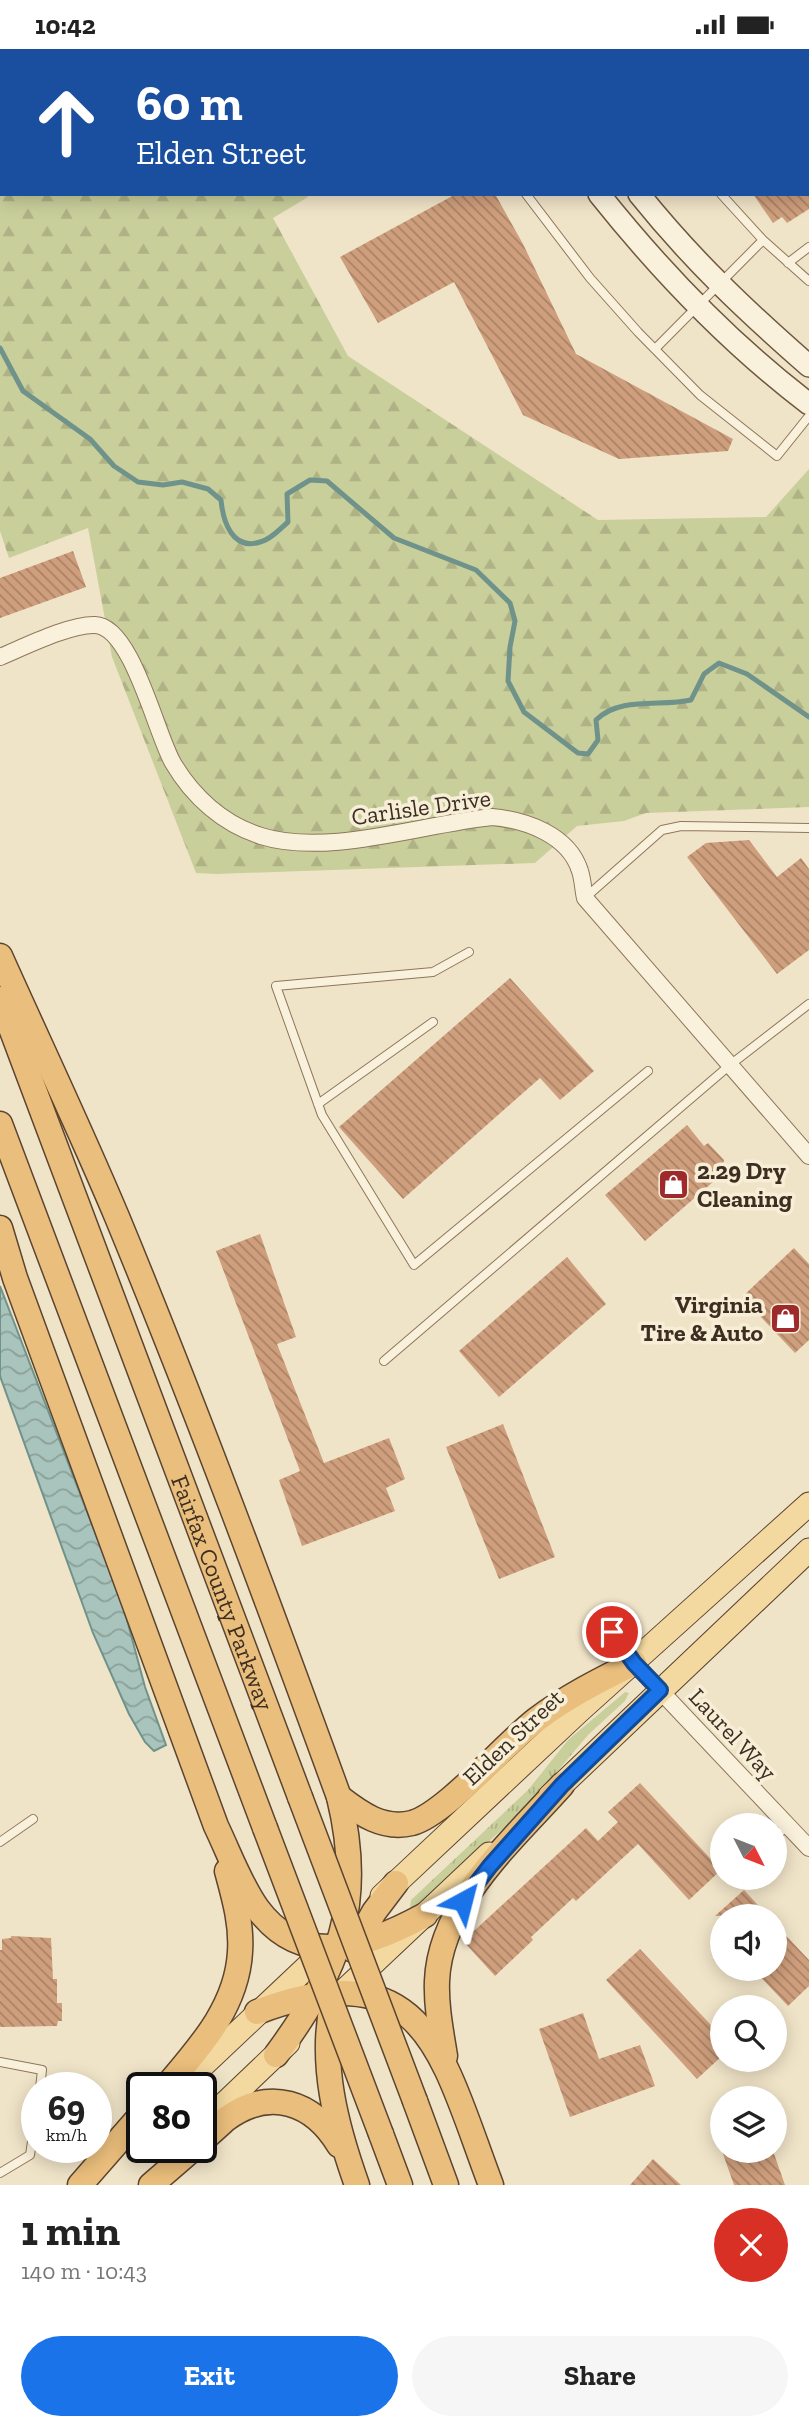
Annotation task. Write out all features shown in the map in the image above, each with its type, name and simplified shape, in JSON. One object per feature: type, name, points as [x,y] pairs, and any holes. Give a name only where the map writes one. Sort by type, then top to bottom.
[{"type":"highway","points":[[0,956],[73,1114],[122,1230],[198,1421],[339,1797],[345,1822],[350,1894],[331,1996],[328,2070],[334,2111],[357,2185]]},
{"type":"highway","name":"Fairfax County Parkway","points":[[0,999],[446,2185]]},
{"type":"highway","name":"Fairfax County Parkway","points":[[0,1124],[400,2185]]},
{"type":"highway","points":[[0,1228],[216,1826],[237,1912],[240,1952],[237,1971],[222,2014],[210,2034],[178,2072]]},
{"type":"highway","points":[[339,1797],[358,1813],[386,1824],[415,1822],[441,1807],[537,1720],[572,1695],[634,1663]]},
{"type":"highway","points":[[491,2185],[449,2074],[439,2023],[437,1980],[440,1954],[449,1925],[463,1901],[490,1866],[562,1785]]},
{"type":"highway","points":[[216,1826],[257,1907],[270,1923],[291,1939],[313,1947],[341,1943],[401,1928],[425,1915]]},
{"type":"highway","points":[[341,1943],[374,1912],[396,1883]]},
{"type":"highway","points":[[257,2012],[283,2002],[331,1996],[369,1996],[399,2007],[421,2028],[449,2074]]},
{"type":"highway","points":[[271,2060],[296,2028],[331,1996]]},
{"type":"highway","points":[[217,2127],[244,2109],[257,2104],[289,2103],[313,2114],[325,2124],[347,2158]]},
{"type":"highway","points":[[81,2185],[126,2133]]},
{"type":"highway","points":[[151,2185],[176,2163]]},
{"type":"main road","points":[[601,196],[644,251],[697,306],[763,368],[809,404]]},
{"type":"main road","points":[[641,196],[718,284],[809,366]]},
{"type":"main road","name":"Elden Street","points":[[396,1883],[809,1504]]},
{"type":"main road","points":[[331,1996],[425,1915],[809,1551]]},
{"type":"main road","points":[[195,2072],[257,2012],[341,1943]]},
{"type":"main road","points":[[217,2111],[271,2060]]},
{"type":"main road","points":[[81,2185],[126,2141]]},
{"type":"main road","points":[[142,2185],[164,2163]]},
{"type":"street","name":"Carlisle Drive","points":[[0,657],[73,628],[97,625],[116,635],[130,655],[172,761],[189,786],[207,807],[258,836],[285,842],[317,843],[472,819],[505,818],[542,830],[572,854],[580,871],[585,898],[809,1156]]},
{"type":"street","name":"Laurel Way","points":[[601,1616],[634,1663],[777,1813]]},
{"type":"street","name":"Laurel Way","points":[[788,1825],[809,1848]]},
{"type":"lane","points":[[528,196],[590,278],[655,349],[700,395],[777,456],[809,417]]},
{"type":"lane","points":[[723,196],[763,240],[809,281]]},
{"type":"lane","points":[[655,349],[763,240]]},
{"type":"lane","points":[[788,263],[809,247]]},
{"type":"lane","points":[[585,898],[662,830],[681,826],[809,828]]},
{"type":"lane","points":[[469,952],[433,972],[276,986],[322,1115],[414,1265],[648,1071]]},
{"type":"lane","points":[[384,1361],[730,1065],[809,1004]]},
{"type":"lane","points":[[318,1104],[433,1022]]},
{"type":"lane","points":[[0,1842],[33,1819]]},
{"type":"lane","points":[[0,2062],[42,2072]]},
{"type":"lane","points":[[0,2173],[21,2160]]},
{"type":"green space","points":[[0,196],[307,196],[273,218],[348,356],[598,520],[766,517],[809,469],[809,807],[646,813],[624,821],[577,826],[535,863],[196,873],[112,657],[88,528],[9,558],[0,531]]},
{"type":"green space","points":[[625,1692],[629,1693],[625,1701],[588,1735],[536,1797],[418,1909],[410,1907],[411,1900],[528,1790],[568,1740]]},
{"type":"water","points":[[0,1286],[123,1605],[145,1687],[166,1745],[154,1751],[145,1742],[129,1714],[93,1633],[0,1376]]},
{"type":"building","points":[[452,196],[496,196],[523,244],[576,354],[733,439],[728,451],[619,459],[523,415],[454,282],[378,323],[340,257]]},
{"type":"building","points":[[754,196],[809,196],[809,209],[787,223],[782,217],[773,223]]},
{"type":"building","points":[[73,551],[86,587],[0,618],[0,578]]},
{"type":"building","points":[[749,840],[777,877],[801,858],[809,869],[809,950],[777,974],[687,857],[706,843]]},
{"type":"building","points":[[510,978],[594,1071],[560,1100],[540,1078],[403,1199],[339,1127]]},
{"type":"building","points":[[687,1125],[704,1146],[708,1143],[724,1160],[721,1175],[645,1241],[605,1195]]},
{"type":"building","points":[[260,1234],[296,1337],[277,1344],[324,1463],[389,1438],[405,1479],[386,1488],[395,1511],[302,1546],[279,1480],[300,1471],[216,1251]]},
{"type":"building","name":"Virginia Tire & Auto","points":[[794,1248],[809,1264],[809,1340],[795,1353],[742,1297]]},
{"type":"building","points":[[567,1257],[606,1304],[499,1397],[459,1351]]},
{"type":"building","points":[[503,1424],[555,1557],[499,1579],[446,1447]]},
{"type":"building","points":[[640,1783],[710,1858],[710,1880],[689,1900],[638,1844],[576,1901],[573,1898],[531,1937],[533,1940],[495,1976],[463,1941],[586,1828],[598,1841],[618,1822],[608,1812]]},
{"type":"building","points":[[744,1890],[757,1904],[728,1904]]},
{"type":"building","points":[[11,1936],[51,1938],[53,1979],[57,1979],[57,2003],[62,2003],[62,2021],[58,2021],[57,2026],[0,2027],[0,1950],[2,1939]]},
{"type":"building","points":[[787,1937],[809,1960],[809,1986],[788,2006],[787,1995],[778,1995],[764,1981],[787,1981]]},
{"type":"building","points":[[640,1949],[710,2024],[710,2067],[697,2079],[606,1980]]},
{"type":"building","points":[[583,2013],[599,2059],[640,2045],[655,2086],[570,2117],[539,2029]]},
{"type":"building","points":[[653,2159],[681,2185],[630,2185]]},
{"type":"building","points":[[726,2163],[777,2163],[785,2185],[734,2185]]},
{"type":"waterway","points":[[0,348],[23,391],[90,439],[114,466],[138,482],[163,485],[182,482],[208,489],[221,500],[227,525],[242,542],[250,544],[264,541],[288,522],[287,494],[310,480],[327,481],[394,538],[476,570],[510,603],[515,621],[508,681],[524,712],[578,753],[588,754],[598,740],[596,720],[606,713],[629,705],[691,700],[704,674],[719,663],[747,674],[809,717]]},
{"type":"place","name":"2.29 Dry Cleaning","points":[[674,1184]]},
{"type":"place","name":"Virginia Tire & Auto","points":[[786,1318]]},
{"type":"route","points":[[463,1901],[490,1866],[562,1785],[660,1690],[634,1663],[612,1632]]}]
